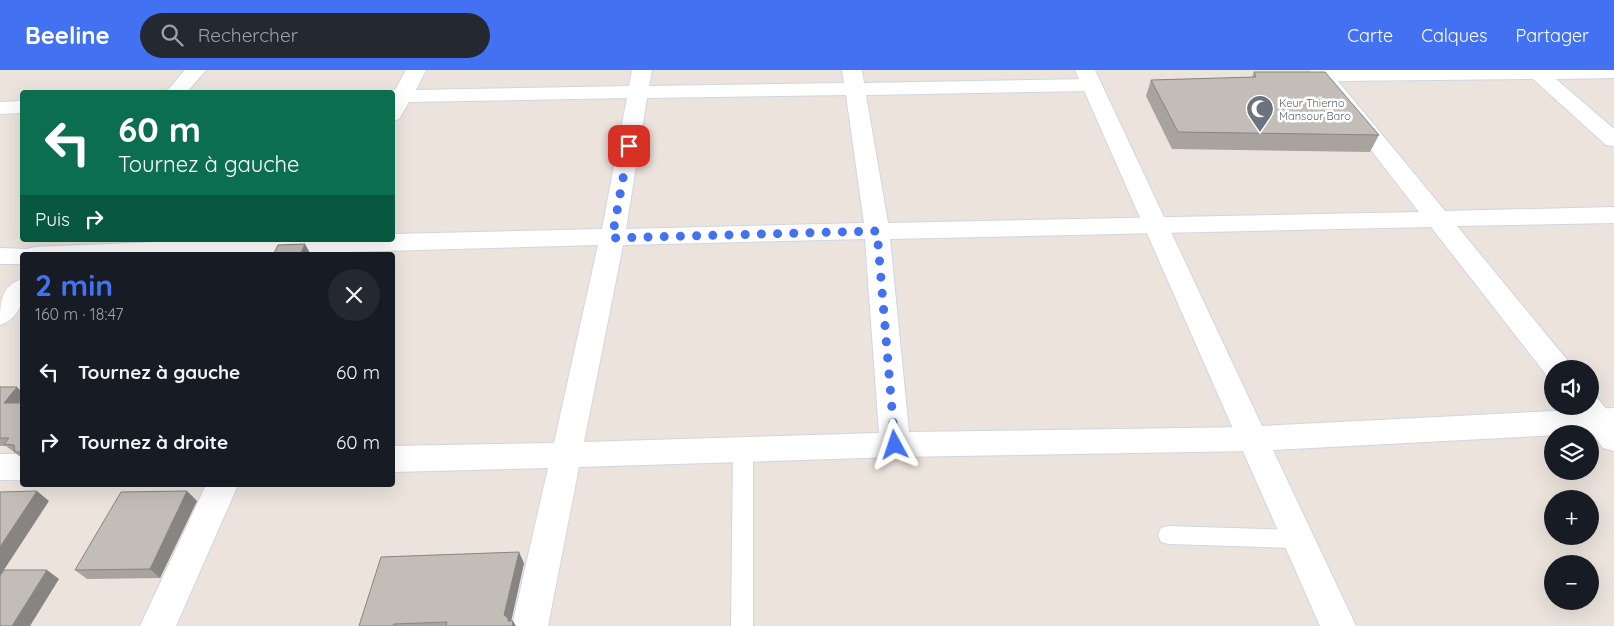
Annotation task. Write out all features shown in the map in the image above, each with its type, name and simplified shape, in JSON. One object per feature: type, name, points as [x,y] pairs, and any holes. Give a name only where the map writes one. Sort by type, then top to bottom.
[{"type":"street","points":[[178,90],[196,70]]},
{"type":"street","points":[[397,96],[416,70]]},
{"type":"street","points":[[1537,72],[1614,140]]},
{"type":"street","points":[[1321,73],[1614,72]]},
{"type":"street","points":[[1321,73],[1551,360]]},
{"type":"street","points":[[397,96],[640,81],[1088,78],[1338,626]]},
{"type":"street","points":[[854,80],[877,231],[895,445]]},
{"type":"street","points":[[530,626],[612,238],[640,81]]},
{"type":"street","points":[[0,108],[20,107]]},
{"type":"street","points":[[143,252],[877,231],[1614,215]]},
{"type":"street","points":[[51,252],[59,242]]},
{"type":"street","points":[[0,256],[20,256]]},
{"type":"street","points":[[0,315],[20,290]]},
{"type":"street","points":[[395,459],[565,456],[895,445],[1252,439],[1604,422]]},
{"type":"street","points":[[0,467],[20,467]]},
{"type":"street","points":[[158,626],[221,487]]},
{"type":"lane","points":[[742,626],[743,451]]},
{"type":"lane","points":[[1168,535],[1298,539]]},
{"type":"building","name":"Keur Thierno Mansour Baro","points":[[1254,72],[1325,72],[1379,135],[1178,132],[1151,80],[1256,77]]},
{"type":"building","points":[[305,244],[301,252],[274,252],[278,245]]},
{"type":"building","points":[[0,387],[17,387],[4,403],[20,403],[20,452],[15,452],[14,445],[4,444],[9,438],[0,438]]},
{"type":"building","points":[[37,491],[0,547],[0,492]]},
{"type":"building","points":[[187,491],[150,569],[75,570],[121,492]]},
{"type":"building","points":[[519,552],[504,615],[508,618],[508,621],[513,621],[512,626],[446,626],[447,622],[394,624],[393,626],[359,626],[381,557]]},
{"type":"building","points":[[4,570],[47,570],[12,626],[0,626],[0,576]]},
{"type":"place","name":"Keur Thierno Mansour Baro","points":[[1260,133]]},
{"type":"route","points":[[629,146],[612,238],[877,231],[895,445]]}]
